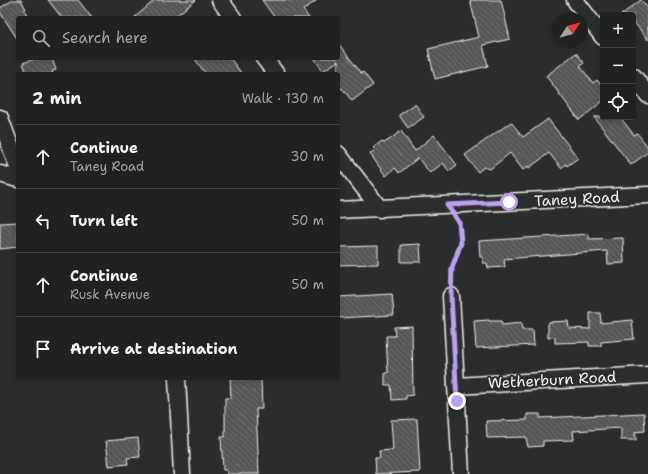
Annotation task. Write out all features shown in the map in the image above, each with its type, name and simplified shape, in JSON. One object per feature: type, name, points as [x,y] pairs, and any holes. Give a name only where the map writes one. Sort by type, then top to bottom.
[{"type":"street","points":[[220,0],[232,16]]},
{"type":"street","points":[[575,0],[600,33]]},
{"type":"street","points":[[266,60],[274,72]]},
{"type":"street","points":[[636,80],[648,95]]},
{"type":"street","points":[[0,118],[16,162]]},
{"type":"street","points":[[340,157],[380,209]]},
{"type":"street","points":[[0,174],[16,178]]},
{"type":"street","name":"Taney Road","points":[[340,210],[648,195]]},
{"type":"street","points":[[451,296],[461,474]]},
{"type":"street","name":"Wetherburn Road","points":[[456,386],[648,375]]},
{"type":"street","points":[[177,380],[182,474]]},
{"type":"path","points":[[447,205],[459,222],[461,243],[452,268],[451,296]]},
{"type":"building","points":[[13,0],[21,0],[26,9],[24,10],[28,16],[16,16],[16,37],[0,12],[0,8]]},
{"type":"building","points":[[48,0],[78,0],[90,16],[60,16]]},
{"type":"building","points":[[155,0],[196,0],[176,16],[136,16]]},
{"type":"building","points":[[262,0],[317,0],[303,10],[308,16],[274,16]]},
{"type":"building","points":[[470,0],[501,0],[510,39],[483,45],[488,66],[435,79],[428,49],[479,37]]},
{"type":"building","points":[[641,0],[648,8],[648,40],[636,25],[636,12],[625,12]]},
{"type":"building","points":[[340,46],[361,73],[363,72],[373,85],[352,101],[342,88],[340,90],[340,72],[338,72],[338,61],[323,71],[315,60],[340,60]]},
{"type":"building","points":[[576,53],[584,63],[580,66],[593,83],[597,80],[600,84],[600,103],[579,120],[546,76]]},
{"type":"building","points":[[32,60],[53,60],[56,70],[52,72],[26,72],[23,63]]},
{"type":"building","points":[[196,60],[232,60],[240,72],[204,72]]},
{"type":"building","points":[[415,104],[424,117],[408,128],[399,115]]},
{"type":"building","points":[[594,117],[600,117],[600,120],[622,120],[634,135],[637,133],[648,147],[648,152],[631,165]]},
{"type":"building","points":[[548,119],[578,158],[567,166],[566,164],[561,168],[549,153],[529,168],[528,166],[523,170],[510,153],[490,169],[484,167],[478,172],[465,155],[511,122],[523,137]]},
{"type":"building","points":[[401,131],[415,151],[434,135],[457,165],[449,171],[443,163],[430,173],[418,158],[399,173],[395,168],[386,176],[370,154],[375,150],[373,148],[382,141],[384,143]]},
{"type":"building","points":[[16,222],[16,247],[0,249],[0,223]]},
{"type":"building","points":[[589,234],[589,239],[623,238],[624,263],[608,264],[607,251],[504,259],[505,267],[488,268],[487,263],[483,263],[483,257],[480,257],[479,241]]},
{"type":"building","points":[[420,244],[421,262],[401,262],[401,245]]},
{"type":"building","points":[[378,246],[378,264],[340,265],[340,247]]},
{"type":"building","points":[[392,294],[394,315],[340,318],[340,297]]},
{"type":"building","points":[[590,313],[600,313],[601,323],[632,320],[634,339],[601,342],[601,346],[589,346],[589,342],[555,343],[555,337],[548,338],[549,322],[568,321],[569,328],[590,329]]},
{"type":"building","points":[[474,321],[501,321],[502,325],[521,323],[522,330],[533,330],[534,345],[476,348]]},
{"type":"building","points":[[412,326],[413,395],[406,396],[406,399],[392,400],[391,385],[385,385],[385,373],[388,373],[386,336],[395,336],[394,327]]},
{"type":"building","points":[[230,380],[261,380],[262,409],[256,409],[259,474],[227,474],[227,470],[223,470],[221,437],[225,437],[225,398],[231,398]]},
{"type":"building","points":[[644,413],[645,431],[635,432],[636,440],[621,440],[621,428],[573,431],[574,440],[543,441],[543,446],[528,447],[526,437],[487,438],[486,421],[527,420],[527,414],[540,414],[540,418]]},
{"type":"building","points":[[417,419],[420,472],[376,474],[375,458],[380,458],[379,451],[393,450],[391,420]]},
{"type":"building","points":[[138,438],[140,457],[127,458],[128,464],[109,466],[106,441]]},
{"type":"route","points":[[457,401],[451,296],[452,268],[461,243],[459,222],[447,205],[509,202]]}]
